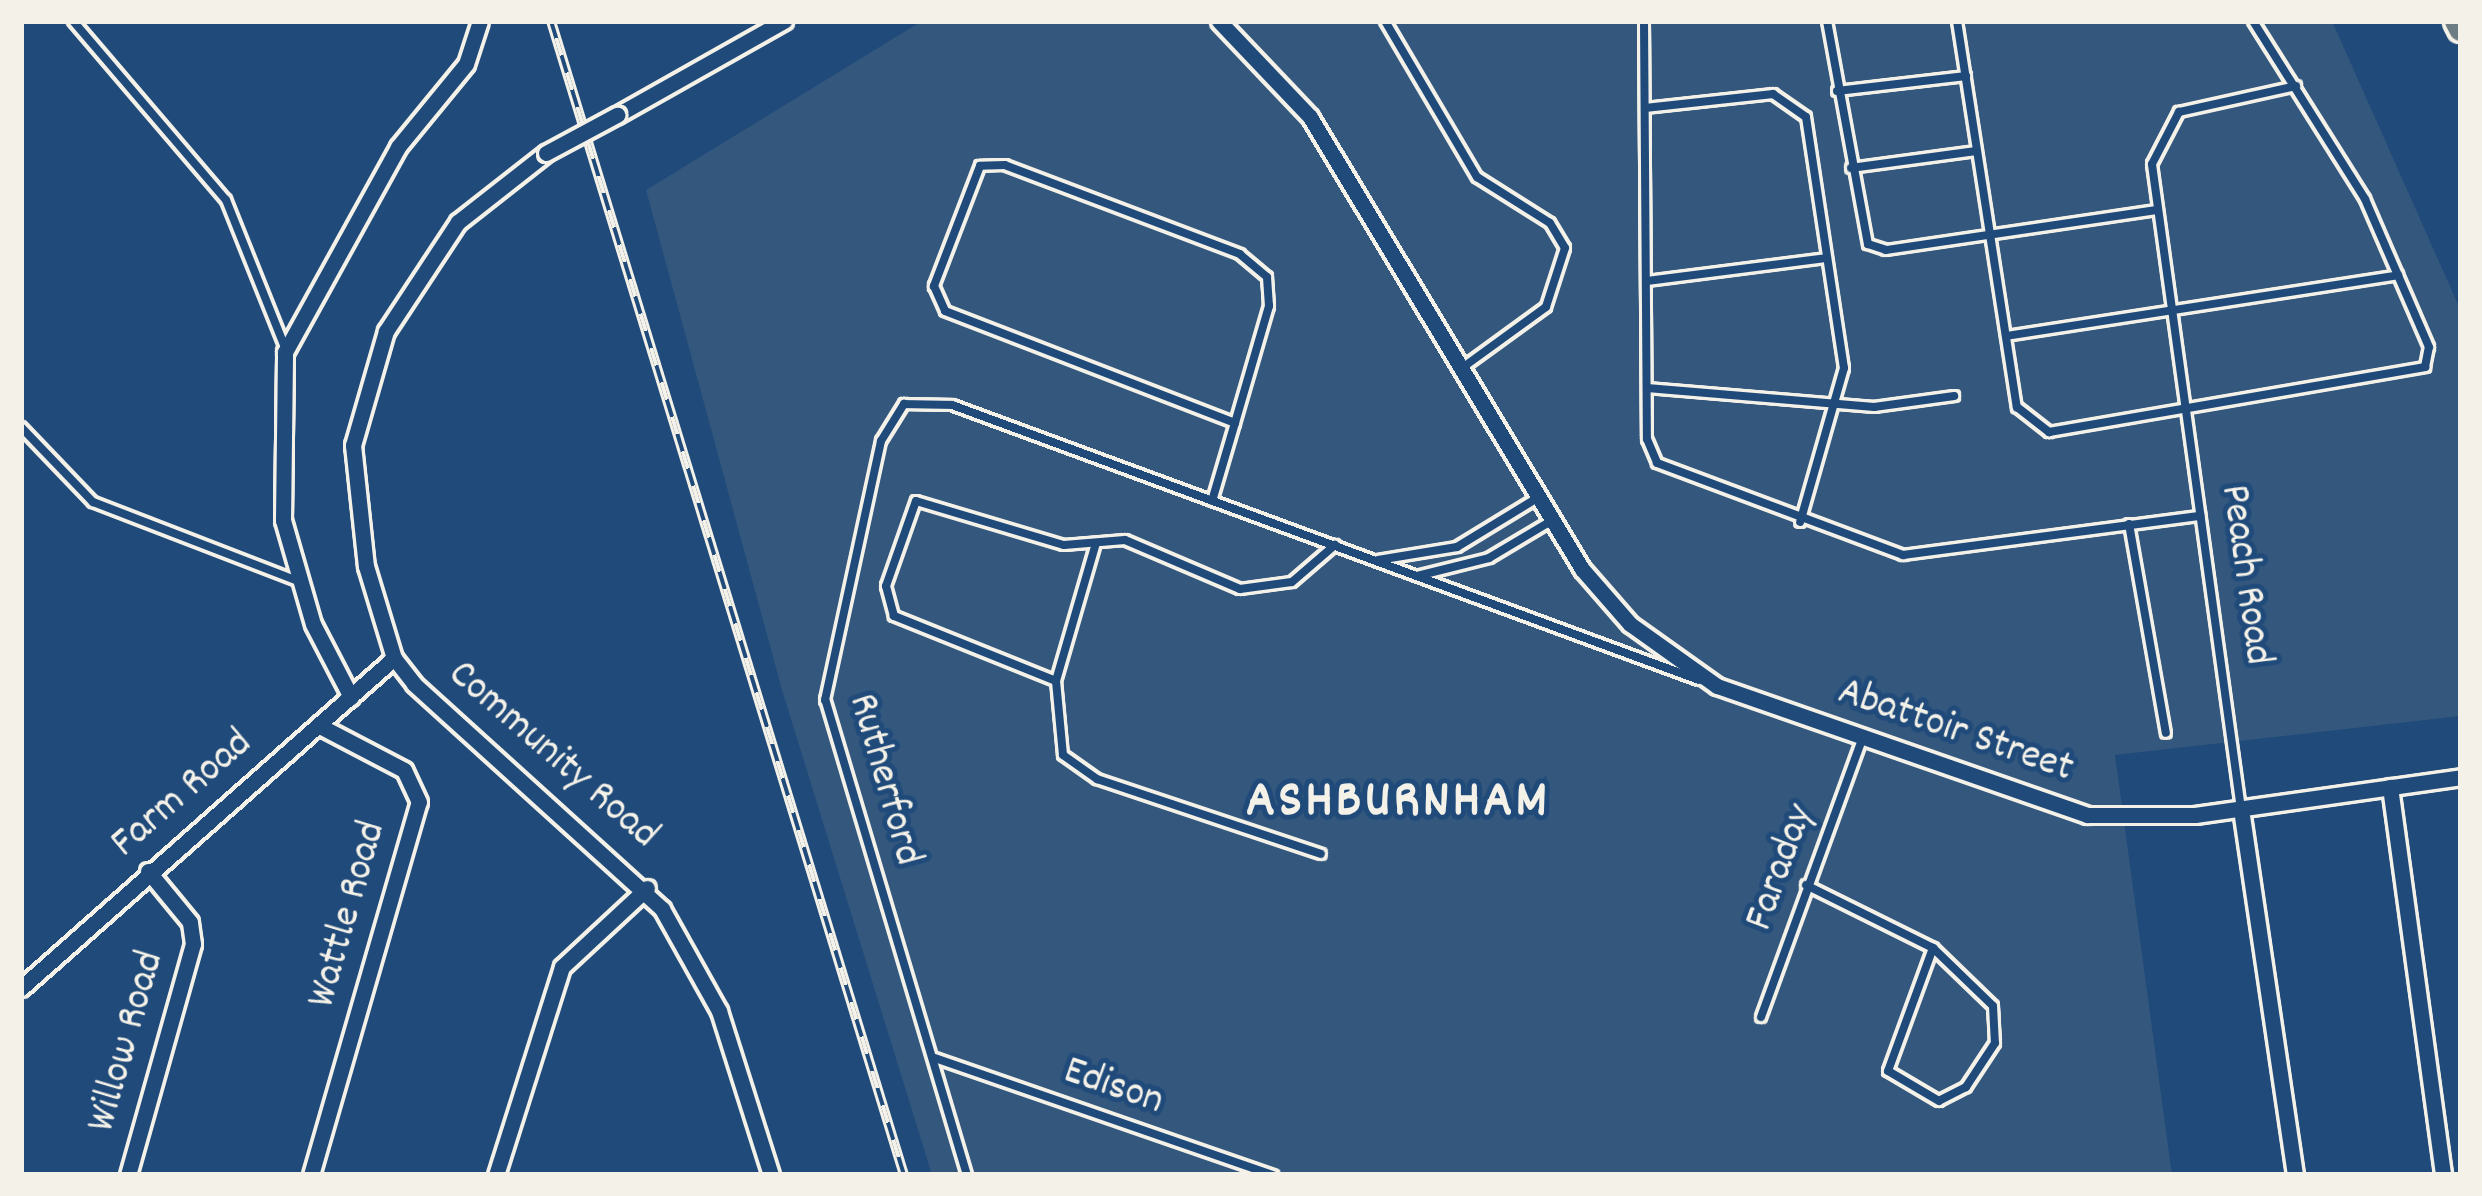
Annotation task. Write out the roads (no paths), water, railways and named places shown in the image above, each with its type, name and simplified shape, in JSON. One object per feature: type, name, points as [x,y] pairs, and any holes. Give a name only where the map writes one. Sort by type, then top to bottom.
[{"type":"street","points":[[350,698],[299,581],[279,469],[285,352],[398,147],[466,64],[480,21]]},
{"type":"street","points":[[394,658],[353,493],[364,394],[430,254],[546,153],[784,21]]},
{"type":"street","name":"Abattoir Street","points":[[1231,24],[1302,106],[1552,520],[1618,612],[1717,686],[2086,815],[2241,809],[2461,777]]},
{"type":"street","name":"Farm Road","points":[[21,988],[394,658]]},
{"type":"street","name":"Community Road","points":[[394,658],[508,774],[647,888],[719,1011],[771,1175]]},
{"type":"street","name":"Wattle Road","points":[[311,1175],[419,802],[404,770],[320,726]]},
{"type":"street","points":[[2390,787],[2443,1175]]},
{"type":"street","name":"Peach Road","points":[[2241,809],[2295,1175]]},
{"type":"street","name":"Willow Road","points":[[128,1175],[193,944],[190,922],[148,871]]},
{"type":"street","points":[[496,1175],[562,967],[647,888]]},
{"type":"lane","points":[[73,21],[226,200],[285,352]]},
{"type":"lane","points":[[1385,21],[1477,177],[1550,223],[1565,248],[1546,307],[1461,368]]},
{"type":"lane","points":[[1644,21],[1647,388],[1657,464],[1800,522],[1903,555],[2200,516]]},
{"type":"lane","points":[[1827,21],[1858,227],[1877,248],[2156,210]]},
{"type":"lane","points":[[1957,21],[2017,406],[2038,429],[2185,412],[2426,367],[2429,347],[2398,275],[2296,86],[2253,21]]},
{"type":"lane","points":[[1838,91],[1966,76]]},
{"type":"lane","name":"Peach Road","points":[[2241,809],[2167,310],[2152,164],[2170,118],[2296,86]]},
{"type":"lane","points":[[1645,109],[1795,100],[1826,258],[1840,404],[1800,522]]},
{"type":"lane","points":[[1851,168],[1976,151]]},
{"type":"lane","points":[[1212,501],[1235,423],[1269,306],[1259,267],[1005,165],[980,166],[934,286],[945,310],[1235,423]]},
{"type":"lane","points":[[1647,280],[1826,258]]},
{"type":"lane","points":[[2006,336],[2398,275]]},
{"type":"lane","points":[[1647,388],[1840,404],[1954,396]]},
{"type":"lane","name":"Abattoir Street","points":[[904,404],[952,405],[1717,686]]},
{"type":"lane","name":"Rutherford","points":[[904,404],[881,441],[824,688],[967,1175]]},
{"type":"lane","points":[[21,427],[93,502],[299,581]]},
{"type":"lane","name":"Abattoir Street","points":[[1377,560],[1457,547],[1539,497]]},
{"type":"lane","points":[[1056,681],[894,616],[885,596],[903,518],[916,501],[937,499],[1064,545],[1125,541],[1256,591],[1310,573],[1335,545]]},
{"type":"lane","points":[[1417,576],[1490,558],[1552,520]]},
{"type":"lane","points":[[2129,524],[2166,733]]},
{"type":"lane","points":[[1096,543],[1056,681],[1056,736],[1077,769],[1321,854]]},
{"type":"lane","name":"Faraday","points":[[1761,1017],[1862,739]]},
{"type":"lane","points":[[1806,885],[1933,949],[2000,1023],[1966,1087],[1939,1101],[1898,1084],[1888,1056],[1933,949]]},
{"type":"lane","name":"Edison","points":[[933,1058],[1274,1175]]},
{"type":"railway","points":[[551,21],[904,1175]]},
{"type":"district","name":"ASHBURNHAM","points":[[1398,804]]}]
